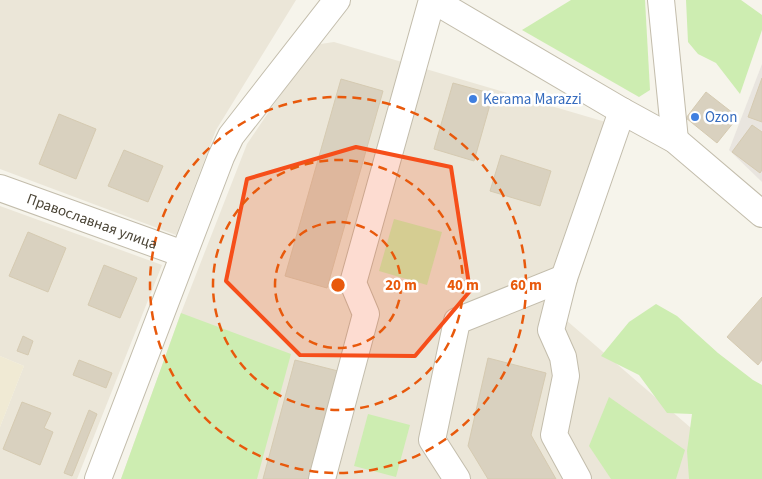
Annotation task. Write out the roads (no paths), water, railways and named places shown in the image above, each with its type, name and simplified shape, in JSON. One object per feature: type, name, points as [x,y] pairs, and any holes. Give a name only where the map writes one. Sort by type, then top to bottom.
[{"type":"street","points":[[98,479],[221,157],[231,136],[337,0]]},
{"type":"street","points":[[322,479],[366,314],[353,283],[432,0],[622,112],[675,140],[759,205]]},
{"type":"street","points":[[661,0],[675,140]]},
{"type":"street","points":[[578,479],[554,435],[566,376],[563,356],[551,330],[564,278],[622,112]]},
{"type":"street","name":"Православная улица","points":[[0,188],[184,254]]},
{"type":"street","points":[[457,479],[432,440],[457,321],[564,278]]},
{"type":"place","name":"Kerama Marazzi","points":[[473,99]]},
{"type":"place","name":"Ozon","points":[[695,117]]}]
